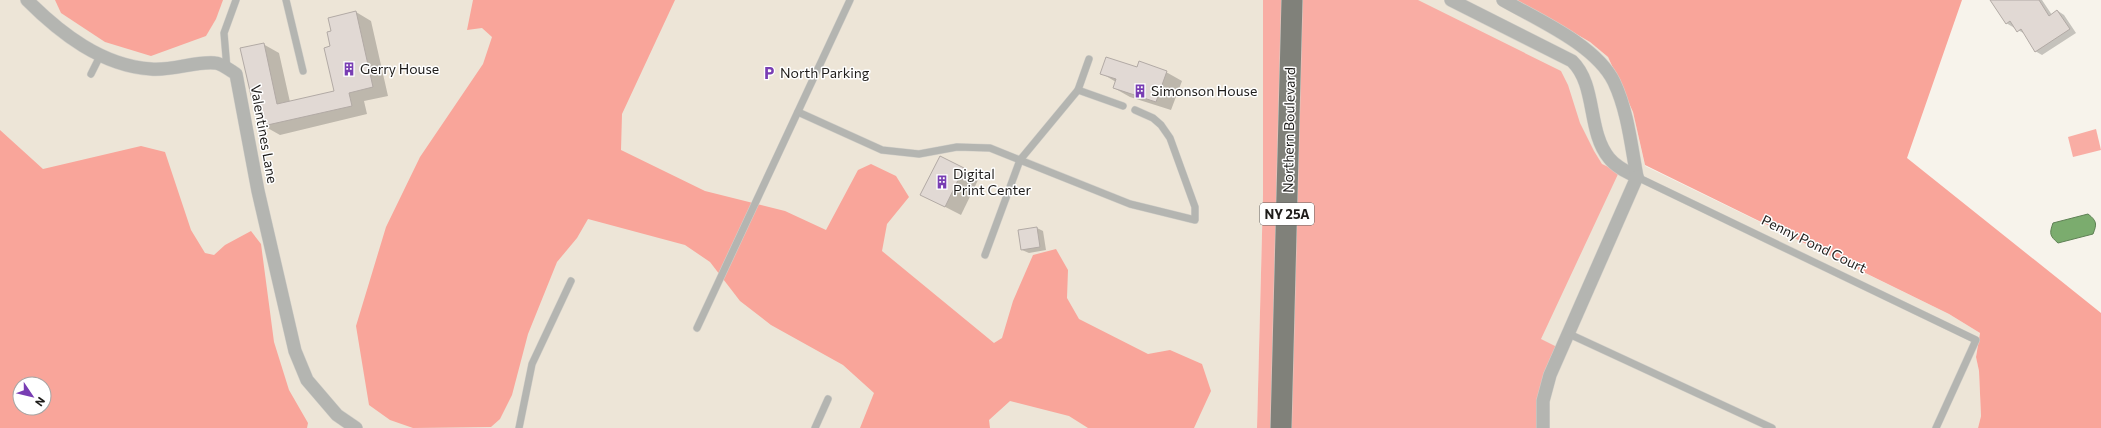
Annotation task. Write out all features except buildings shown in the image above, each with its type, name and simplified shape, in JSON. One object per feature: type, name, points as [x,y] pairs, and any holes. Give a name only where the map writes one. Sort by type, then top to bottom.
[{"type":"main road","name":"Northern Boulevard","points":[[1281,428],[1292,0]]},
{"type":"street","points":[[28,0],[60,30],[85,48],[113,60],[152,69],[176,68],[216,62],[227,69]]},
{"type":"street","name":"Penny Pond Court","points":[[1451,0],[1572,61],[1578,67],[1586,88],[1601,142],[1608,158],[1621,169],[1637,177]]},
{"type":"street","points":[[1503,0],[1575,42],[1601,62],[1614,82],[1626,114],[1637,177],[1567,332],[1545,389],[1543,428]]},
{"type":"street","name":"Valentines Lane","points":[[227,69],[236,74],[258,191],[295,351],[307,380],[338,422],[356,428]]},
{"type":"lane","points":[[227,69],[224,33],[236,0]]},
{"type":"lane","points":[[286,0],[303,71]]},
{"type":"lane","points":[[697,328],[850,0]]},
{"type":"lane","points":[[91,74],[101,54]]},
{"type":"lane","points":[[985,255],[1020,160],[1078,90],[1089,59]]},
{"type":"lane","points":[[1078,90],[1123,106]]},
{"type":"lane","points":[[798,112],[882,150],[919,154],[957,147],[990,148],[1130,204],[1195,220],[1196,207],[1170,138],[1161,125],[1153,118],[1135,110]]},
{"type":"lane","name":"Penny Pond Court","points":[[1637,177],[1976,340],[1936,428]]},
{"type":"lane","points":[[519,428],[532,364],[571,281]]},
{"type":"lane","points":[[1567,332],[1772,428]]},
{"type":"lane","points":[[815,428],[828,399]]},
{"type":"shaded area","points":[[0,0],[1263,0],[1263,195],[1257,428],[0,428]]},
{"type":"shaded area","points":[[55,0],[223,0],[216,19],[206,36],[151,56],[105,42],[61,13]]},
{"type":"shaded area","points":[[473,0],[675,0],[622,114],[621,150],[705,191],[785,211],[826,230],[858,170],[871,164],[896,176],[909,197],[887,224],[882,251],[994,343],[1002,338],[1013,301],[1033,255],[1056,249],[1068,270],[1067,298],[1079,319],[1148,354],[1170,350],[1202,364],[1211,391],[1194,428],[1088,428],[1069,416],[1010,401],[989,420],[990,428],[860,428],[874,393],[843,365],[771,325],[740,301],[710,262],[685,245],[588,219],[577,238],[557,262],[528,334],[512,395],[500,419],[491,427],[413,428],[390,420],[369,405],[356,326],[386,227],[420,157],[483,64],[492,37],[482,28],[467,30]]},
{"type":"shaded area","points":[[1263,0],[1418,0],[1561,71],[1568,85],[1580,123],[1594,151],[1602,164],[1619,172],[1541,339],[1557,347],[1540,387],[1540,428],[1257,428],[1263,195]]},
{"type":"shaded area","points":[[1324,0],[1517,0],[1590,42],[1608,57],[1633,112],[1645,166],[1949,314],[1980,333],[1976,356],[1979,371],[1981,416],[1978,428],[1311,428]]},
{"type":"shaded area","points":[[1517,0],[1962,0],[1907,158],[2101,313],[2101,428],[1978,428],[1981,416],[1979,371],[1976,357],[1980,333],[1949,314],[1645,165],[1633,112],[1608,57],[1590,42]]},
{"type":"shaded area","points":[[2096,129],[2101,150],[2073,157],[2068,137]]},
{"type":"shaded area","points":[[0,130],[43,169],[141,146],[165,152],[191,230],[205,253],[214,255],[225,245],[251,231],[261,244],[274,342],[289,390],[308,423],[307,428],[0,428]]},
{"type":"shaded area","points":[[2088,214],[2095,223],[2093,234],[2058,243],[2053,238],[2051,230],[2053,223]]},
{"type":"place","name":"Gerry House","points":[[349,69]]},
{"type":"place","name":"North Parking","points":[[769,73]]},
{"type":"place","name":"Simonson House","points":[[1140,91]]},
{"type":"place","name":"Digital Print Center","points":[[942,182]]}]
